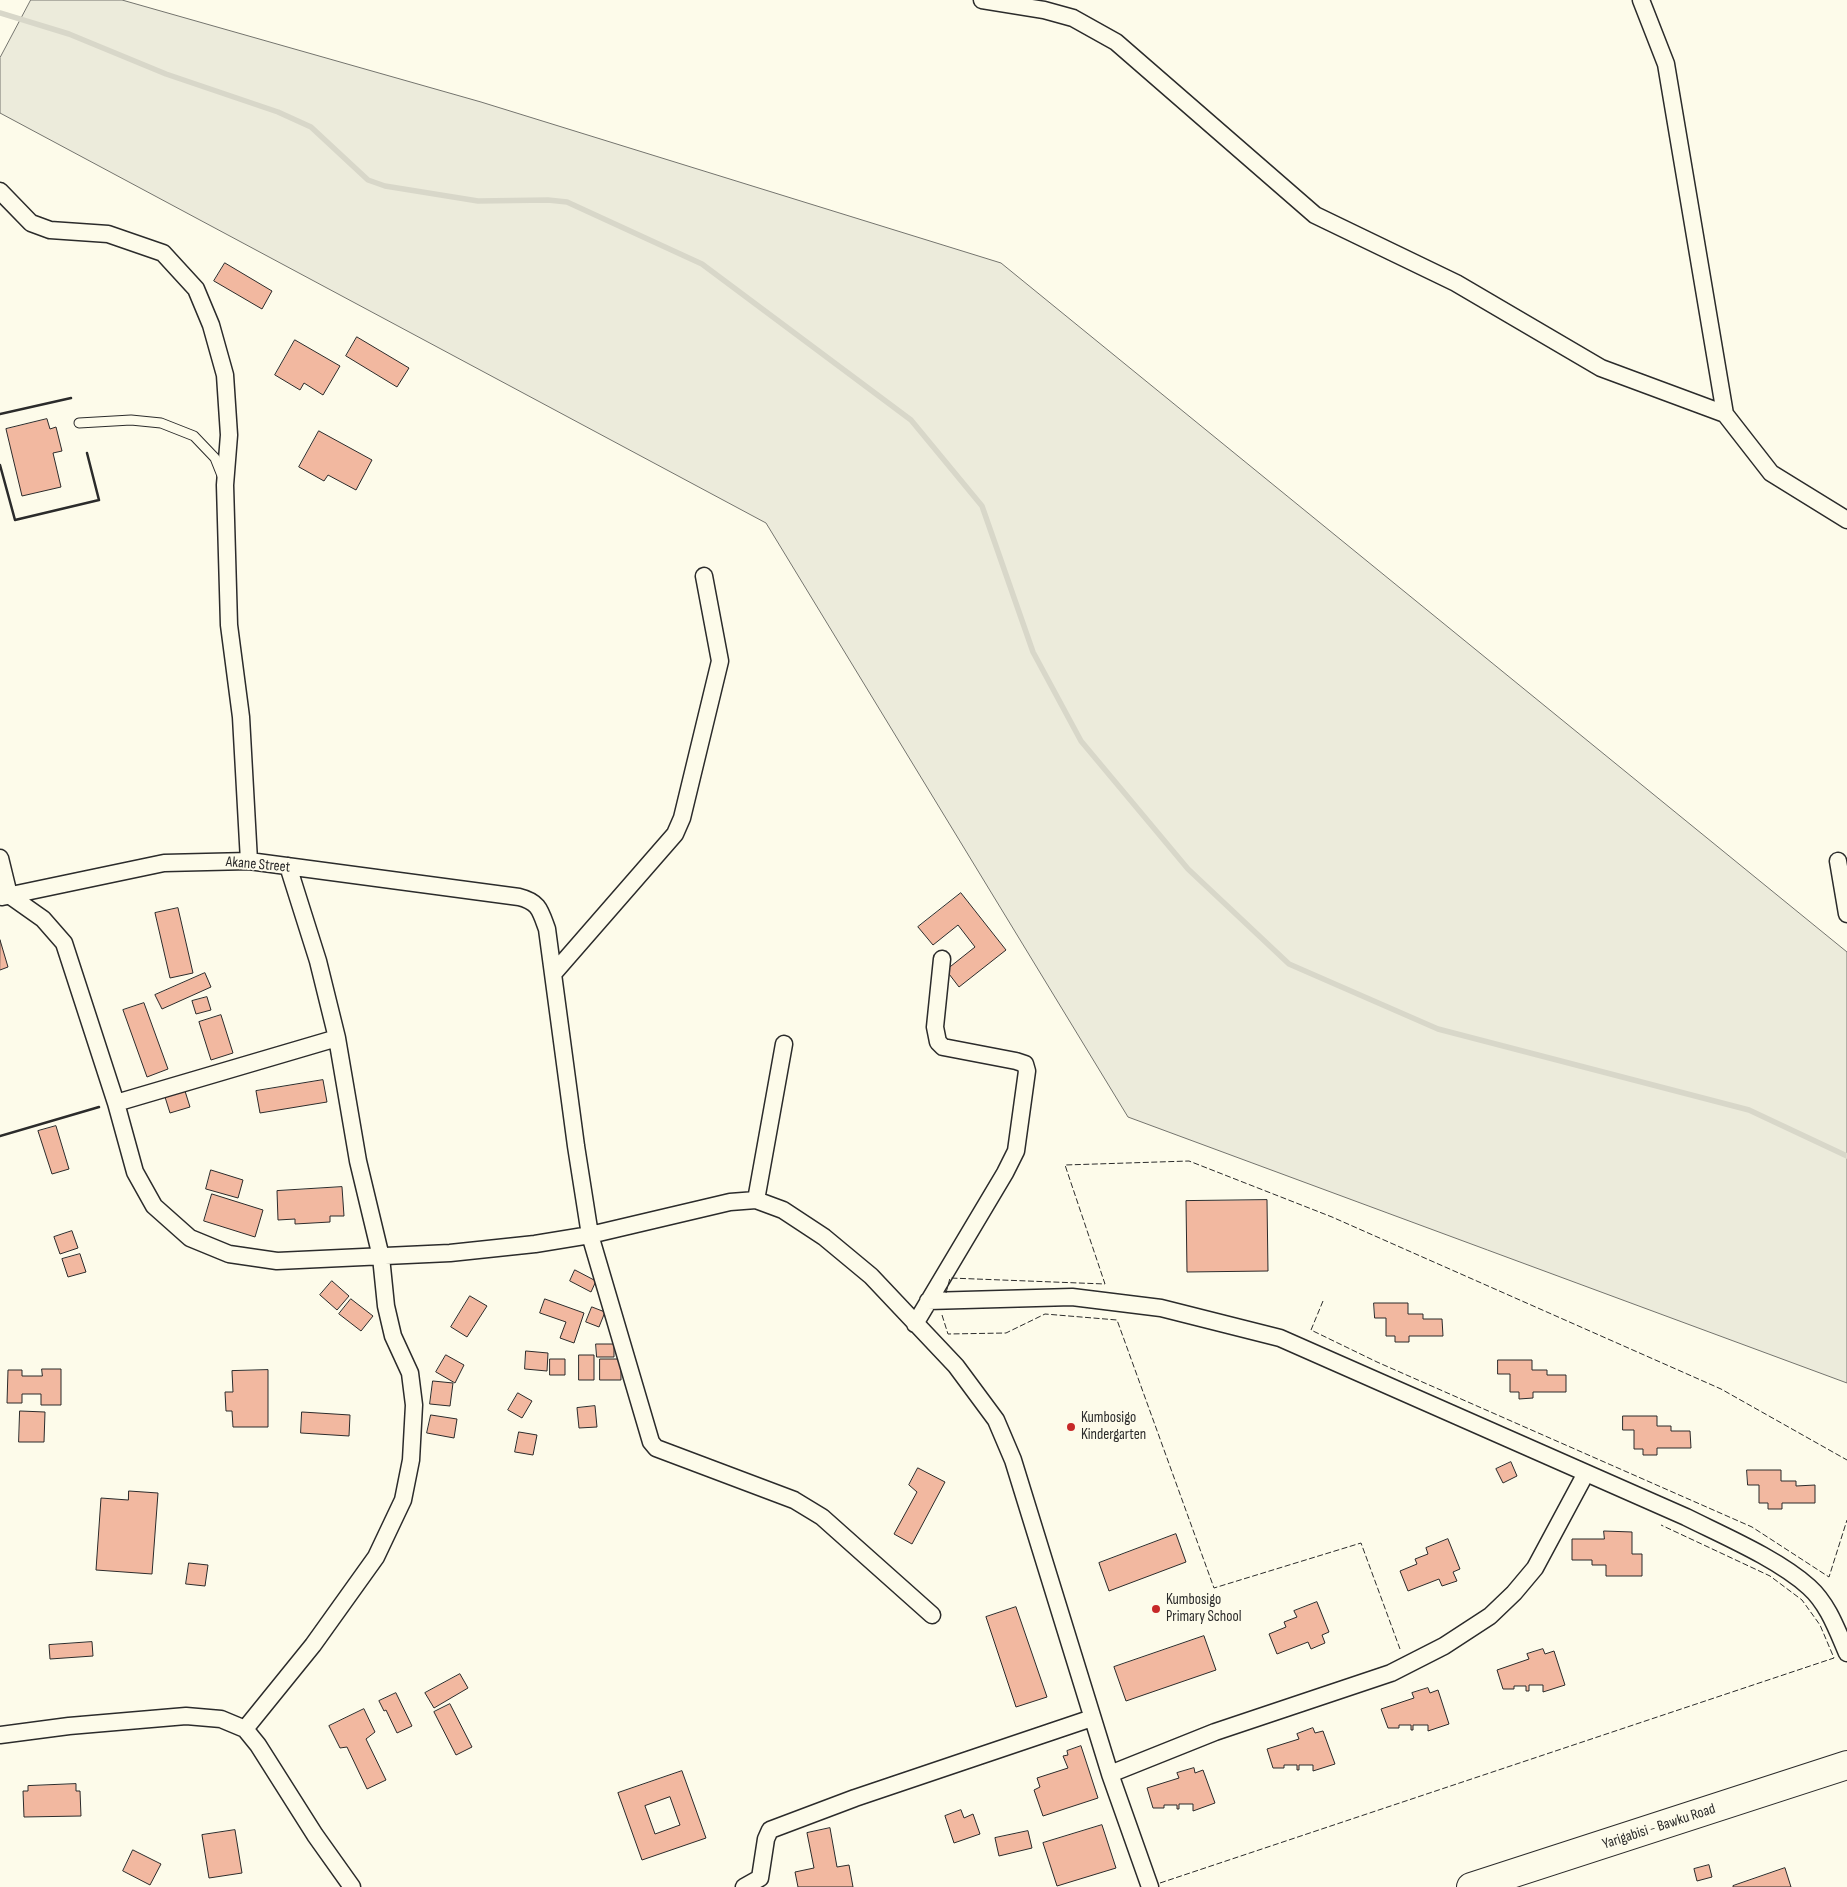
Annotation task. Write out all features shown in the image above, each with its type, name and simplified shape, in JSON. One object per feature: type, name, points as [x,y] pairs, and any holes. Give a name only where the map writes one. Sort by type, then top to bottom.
[{"type":"highway","name":"Yarigabisi - Bawku Road","points":[[1471,1887],[1847,1764]]},
{"type":"street","points":[[982,0],[1044,10],[1081,22],[1116,42],[1315,215],[1456,283],[1601,368],[1725,414]]},
{"type":"street","points":[[1641,0],[1666,64],[1725,414],[1771,473],[1847,520]]},
{"type":"street","points":[[0,191],[31,223],[50,230],[108,234],[163,253],[196,289],[211,325],[225,376],[229,435],[225,485],[229,625],[241,717],[249,861]]},
{"type":"street","points":[[704,576],[720,661],[682,818],[675,834],[553,974],[590,1235],[651,1442],[656,1448],[794,1500],[822,1517],[932,1615]]},
{"type":"street","points":[[0,858],[4,896],[43,919],[64,943],[116,1103],[136,1172],[154,1206],[190,1238],[229,1254],[277,1260],[450,1253],[590,1235],[730,1202],[756,1200],[783,1210],[824,1237],[871,1276],[956,1366],[996,1420],[1013,1460],[1092,1718],[1150,1887]]},
{"type":"street","name":"Akane Street","points":[[4,896],[164,862],[249,861],[518,897],[531,900],[543,917],[547,929],[553,974]]},
{"type":"street","points":[[1838,861],[1847,914]]},
{"type":"street","points":[[245,1729],[312,1645],[376,1557],[403,1500],[411,1460],[414,1405],[410,1372],[393,1336],[386,1306],[381,1257],[358,1161],[337,1038],[318,961],[288,866]]},
{"type":"street","points":[[915,1324],[1005,1173],[1016,1151],[1027,1071],[1025,1064],[1016,1061],[943,1047],[938,1042],[935,1027],[942,959]]},
{"type":"street","points":[[116,1103],[337,1038]]},
{"type":"street","points":[[756,1200],[784,1044]]},
{"type":"street","points":[[928,1301],[1072,1297],[1161,1308],[1280,1338],[1686,1517],[1751,1550],[1788,1571],[1810,1588],[1831,1616],[1847,1653]]},
{"type":"street","points":[[1110,1774],[1215,1732],[1392,1673],[1444,1646],[1490,1616],[1535,1568],[1586,1473]]},
{"type":"street","points":[[0,1735],[69,1726],[186,1716],[221,1719],[245,1729],[258,1745],[315,1836],[352,1887]]},
{"type":"street","points":[[744,1887],[760,1878],[766,1839],[770,1830],[855,1798],[1092,1718]]},
{"type":"lane","points":[[79,424],[131,420],[161,424],[194,436],[215,458],[225,485]]},
{"type":"shaded area","points":[[31,0],[122,0],[481,102],[1001,263],[1847,952],[1847,1383],[1128,1117],[766,523],[0,113],[0,58]]},
{"type":"building","points":[[225,263],[272,291],[262,309],[214,281]]},
{"type":"building","points":[[357,337],[409,368],[397,387],[346,356]]},
{"type":"building","points":[[295,340],[340,366],[323,395],[304,383],[300,390],[275,375]]},
{"type":"building","points":[[47,419],[50,429],[56,427],[62,451],[53,453],[61,487],[22,496],[6,429]]},
{"type":"building","points":[[319,431],[372,460],[356,490],[328,475],[324,481],[299,467]]},
{"type":"building","points":[[961,893],[1006,950],[959,987],[946,970],[975,947],[958,925],[933,945],[918,927]]},
{"type":"building","points":[[178,908],[193,973],[170,978],[155,913]]},
{"type":"building","points":[[0,940],[8,967],[0,970]]},
{"type":"building","points":[[205,973],[211,987],[162,1009],[155,995]]},
{"type":"building","points":[[207,997],[211,1010],[196,1014],[192,1001]]},
{"type":"building","points":[[144,1003],[168,1069],[147,1077],[123,1010]]},
{"type":"building","points":[[221,1015],[233,1053],[211,1060],[199,1022]]},
{"type":"building","points":[[323,1080],[327,1102],[260,1113],[256,1091]]},
{"type":"building","points":[[185,1091],[190,1107],[170,1113],[165,1097]]},
{"type":"building","points":[[56,1126],[69,1169],[52,1174],[38,1131]]},
{"type":"building","points":[[211,1170],[243,1180],[238,1198],[206,1189]]},
{"type":"building","points":[[342,1187],[344,1216],[330,1216],[330,1222],[295,1224],[295,1219],[278,1220],[277,1191]]},
{"type":"building","points":[[212,1194],[263,1210],[255,1237],[204,1221]]},
{"type":"building","points":[[1267,1200],[1268,1271],[1187,1272],[1186,1201]]},
{"type":"building","points":[[72,1231],[78,1248],[60,1254],[54,1237]]},
{"type":"building","points":[[80,1254],[86,1272],[68,1277],[62,1259]]},
{"type":"building","points":[[575,1270],[596,1281],[591,1292],[570,1281]]},
{"type":"building","points":[[332,1281],[349,1296],[337,1310],[320,1295]]},
{"type":"building","points":[[470,1296],[487,1306],[467,1337],[451,1327]]},
{"type":"building","points":[[351,1299],[373,1316],[361,1331],[339,1314]]},
{"type":"building","points":[[545,1299],[584,1313],[574,1343],[560,1338],[566,1322],[540,1313]]},
{"type":"building","points":[[1374,1303],[1408,1303],[1408,1314],[1423,1314],[1423,1319],[1442,1319],[1443,1336],[1409,1336],[1409,1342],[1395,1342],[1395,1336],[1386,1336],[1386,1318],[1375,1318]]},
{"type":"building","points":[[592,1307],[605,1312],[599,1327],[586,1322]]},
{"type":"building","points":[[596,1344],[614,1344],[614,1357],[597,1357]]},
{"type":"building","points":[[526,1351],[548,1353],[547,1371],[525,1369]]},
{"type":"building","points":[[446,1355],[464,1365],[455,1383],[436,1372]]},
{"type":"building","points":[[579,1355],[594,1355],[594,1380],[579,1380]]},
{"type":"building","points":[[550,1359],[565,1359],[565,1375],[550,1375]]},
{"type":"building","points":[[600,1359],[621,1359],[621,1380],[600,1380]]},
{"type":"building","points":[[1498,1360],[1532,1360],[1532,1370],[1547,1370],[1547,1375],[1566,1375],[1566,1392],[1533,1392],[1533,1398],[1519,1399],[1519,1392],[1510,1392],[1510,1374],[1498,1374]]},
{"type":"building","points":[[42,1369],[61,1369],[61,1405],[41,1405],[41,1394],[22,1394],[22,1403],[7,1403],[8,1370],[22,1370],[22,1376],[42,1376]]},
{"type":"building","points":[[268,1370],[268,1427],[233,1427],[232,1411],[226,1411],[225,1392],[233,1392],[232,1371]]},
{"type":"building","points":[[433,1381],[453,1383],[450,1406],[430,1404]]},
{"type":"building","points":[[518,1393],[532,1401],[522,1418],[508,1410]]},
{"type":"building","points":[[595,1406],[597,1427],[579,1428],[577,1408]]},
{"type":"building","points":[[20,1411],[45,1412],[44,1442],[19,1442]]},
{"type":"building","points":[[302,1412],[350,1415],[349,1436],[301,1433]]},
{"type":"building","points":[[431,1415],[457,1419],[454,1438],[427,1433]]},
{"type":"building","points":[[1623,1416],[1657,1416],[1657,1426],[1671,1426],[1671,1431],[1690,1431],[1691,1448],[1657,1448],[1657,1455],[1643,1455],[1643,1449],[1634,1449],[1634,1430],[1623,1430]]},
{"type":"building","points":[[519,1432],[537,1435],[533,1455],[515,1452]]},
{"type":"building","points":[[1511,1462],[1517,1476],[1503,1483],[1496,1469]]},
{"type":"building","points":[[918,1468],[945,1482],[912,1544],[894,1534],[917,1492],[909,1485]]},
{"type":"building","points":[[1747,1470],[1781,1470],[1781,1481],[1796,1481],[1796,1486],[1815,1485],[1815,1503],[1782,1503],[1782,1509],[1768,1509],[1768,1503],[1759,1503],[1759,1485],[1748,1485]]},
{"type":"building","points":[[129,1491],[158,1493],[152,1574],[96,1570],[101,1498],[128,1500]]},
{"type":"building","points":[[1604,1531],[1632,1532],[1632,1554],[1642,1554],[1642,1576],[1606,1576],[1606,1565],[1592,1565],[1592,1560],[1572,1560],[1572,1539],[1604,1539]]},
{"type":"building","points":[[1176,1534],[1186,1562],[1109,1591],[1099,1563]]},
{"type":"building","points":[[1448,1539],[1460,1569],[1453,1572],[1457,1581],[1442,1586],[1439,1579],[1408,1591],[1400,1571],[1417,1564],[1415,1559],[1428,1554],[1426,1548]]},
{"type":"building","points":[[189,1563],[208,1565],[205,1586],[186,1584]]},
{"type":"building","points":[[1317,1602],[1329,1632],[1322,1635],[1325,1643],[1311,1649],[1308,1642],[1277,1654],[1269,1634],[1286,1627],[1284,1622],[1297,1617],[1294,1611]]},
{"type":"building","points":[[1016,1607],[1047,1697],[1016,1707],[986,1617]]},
{"type":"building","points":[[1204,1636],[1216,1670],[1126,1701],[1114,1667]]},
{"type":"building","points":[[92,1642],[93,1656],[50,1659],[49,1645]]},
{"type":"building","points":[[1543,1649],[1545,1654],[1554,1651],[1565,1685],[1543,1692],[1543,1685],[1529,1685],[1529,1691],[1526,1691],[1526,1686],[1514,1686],[1514,1689],[1503,1689],[1497,1670],[1529,1659],[1527,1654]]},
{"type":"building","points":[[460,1674],[468,1688],[434,1708],[425,1693]]},
{"type":"building","points":[[1428,1688],[1430,1693],[1438,1690],[1449,1724],[1428,1731],[1428,1725],[1413,1725],[1413,1730],[1411,1730],[1411,1725],[1399,1725],[1399,1728],[1388,1728],[1381,1709],[1414,1698],[1412,1693]]},
{"type":"building","points":[[396,1693],[412,1726],[397,1733],[386,1710],[384,1711],[379,1701]]},
{"type":"building","points":[[450,1704],[472,1747],[456,1755],[434,1712]]},
{"type":"building","points":[[364,1709],[375,1732],[366,1739],[386,1780],[367,1789],[347,1747],[340,1748],[329,1726]]},
{"type":"building","points":[[1313,1728],[1315,1733],[1323,1731],[1335,1764],[1313,1771],[1313,1765],[1299,1765],[1299,1770],[1297,1770],[1297,1765],[1284,1765],[1284,1768],[1273,1768],[1267,1749],[1299,1739],[1297,1734]]},
{"type":"building","points":[[1081,1746],[1098,1798],[1043,1816],[1034,1790],[1040,1787],[1037,1778],[1068,1768],[1063,1756],[1068,1755],[1067,1751]]},
{"type":"building","points":[[1194,1768],[1195,1773],[1203,1770],[1215,1803],[1193,1811],[1193,1804],[1179,1804],[1179,1809],[1177,1809],[1177,1805],[1164,1805],[1164,1808],[1153,1808],[1147,1788],[1179,1778],[1177,1773]]},
{"type":"building","points":[[682,1771],[706,1838],[642,1860],[618,1793]],"holes":[[[670,1797],[680,1825],[655,1834],[645,1806]]]},
{"type":"building","points":[[76,1784],[76,1791],[80,1791],[81,1816],[24,1817],[23,1791],[28,1791],[28,1786]]},
{"type":"building","points":[[961,1810],[964,1818],[973,1814],[980,1834],[954,1843],[945,1816]]},
{"type":"building","points":[[1102,1825],[1116,1868],[1057,1886],[1043,1843]]},
{"type":"building","points":[[830,1828],[837,1867],[849,1865],[853,1887],[798,1887],[795,1872],[814,1868],[807,1833]]},
{"type":"building","points":[[235,1830],[242,1873],[209,1878],[202,1835]]},
{"type":"building","points":[[1028,1831],[1032,1848],[999,1856],[995,1838]]},
{"type":"building","points":[[133,1850],[161,1864],[150,1885],[123,1871]]},
{"type":"building","points":[[1709,1865],[1712,1877],[1697,1881],[1694,1869]]},
{"type":"building","points":[[1785,1868],[1791,1887],[1733,1887],[1733,1886]]},
{"type":"waterway","points":[[0,13],[69,34],[166,74],[278,112],[311,127],[368,180],[385,186],[478,201],[548,200],[567,202],[702,264],[911,420],[982,506],[1033,652],[1081,741],[1188,869],[1289,964],[1438,1029],[1749,1110],[1847,1156]]},
{"type":"fence","points":[[946,1293],[950,1278],[1105,1284],[1065,1165],[1189,1161],[1332,1217],[1721,1389],[1847,1460]]},
{"type":"fence","points":[[1323,1301],[1311,1330],[1377,1362],[1752,1527],[1829,1577],[1847,1520]]},
{"type":"fence","points":[[942,1315],[948,1334],[1006,1333],[1045,1314],[1117,1320],[1214,1588],[1361,1543],[1400,1649]]},
{"type":"fence","points":[[1160,1883],[1834,1658],[1820,1625],[1802,1600],[1770,1576],[1661,1525]]},
{"type":"wall","points":[[0,414],[71,398]]},
{"type":"wall","points":[[0,465],[15,520],[99,500],[87,453]]},
{"type":"wall","points":[[0,1136],[99,1107]]},
{"type":"place","name":"Kumbosigo Kindergarten","points":[[1071,1427]]},
{"type":"place","name":"Kumbosigo Primary School","points":[[1156,1609]]}]
